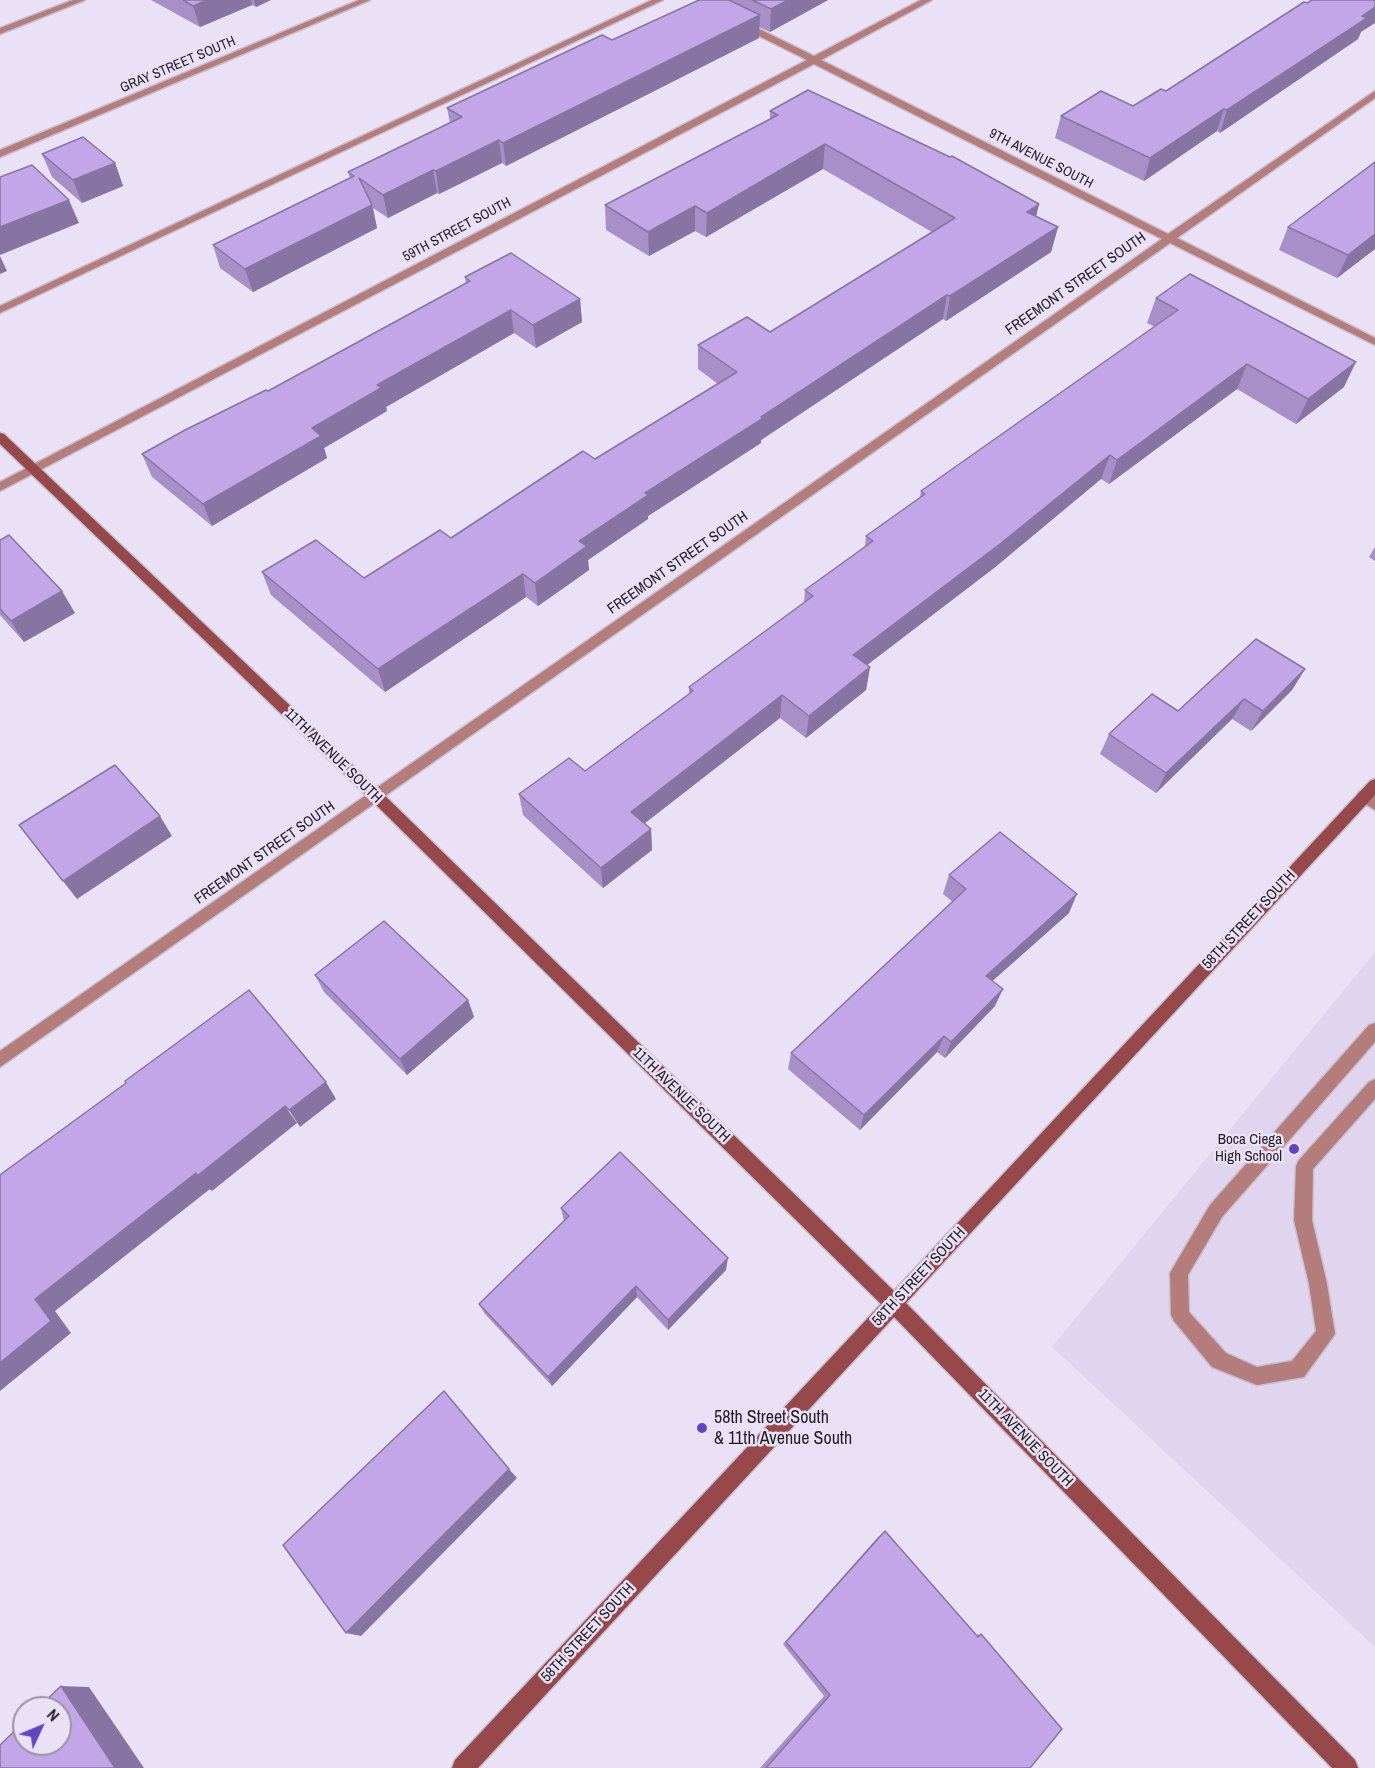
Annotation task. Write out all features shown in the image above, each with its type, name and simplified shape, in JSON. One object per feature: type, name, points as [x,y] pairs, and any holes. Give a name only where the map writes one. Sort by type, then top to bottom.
[{"type":"street","points":[[0,31],[81,0]]},
{"type":"street","name":"GRAY STREET SOUTH","points":[[0,154],[366,0]]},
{"type":"street","points":[[0,310],[659,0]]},
{"type":"street","name":"59TH STREET SOUTH","points":[[0,486],[928,0]]},
{"type":"street","name":"9TH AVENUE SOUTH","points":[[734,20],[1375,342]]},
{"type":"street","name":"FREEMONT STREET SOUTH","points":[[0,1060],[1375,94]]},
{"type":"street","name":"11TH AVENUE SOUTH","points":[[0,436],[375,795],[894,1304],[1347,1768]]},
{"type":"street","name":"58TH STREET SOUTH","points":[[463,1768],[1371,795]]},
{"type":"street","points":[[1375,1030],[1216,1211],[1179,1273],[1180,1315],[1219,1360],[1257,1376],[1297,1370],[1326,1334],[1318,1284],[1303,1220],[1305,1166],[1375,1087]]},
{"type":"shaded area","name":"Boca Ciega High School","points":[[1375,952],[1375,1647],[1052,1347]]},
{"type":"building","points":[[183,0],[207,0],[193,6]]},
{"type":"building","points":[[699,0],[729,0],[760,15],[503,143],[499,140],[383,195],[359,178],[372,205],[245,269],[213,245],[354,176],[348,172],[462,117],[447,108],[602,35],[612,40]]},
{"type":"building","points":[[752,0],[788,0],[771,9]]},
{"type":"building","points":[[1375,0],[1375,7],[1362,16],[1367,18],[1150,158],[1061,116],[1101,91],[1133,106],[1161,89],[1166,91],[1304,2]]},
{"type":"building","points":[[808,90],[952,156],[1039,204],[1027,212],[1058,227],[950,296],[947,295],[761,417],[762,419],[645,493],[648,495],[579,541],[587,546],[535,583],[523,574],[378,669],[262,572],[316,540],[364,578],[440,530],[451,538],[583,451],[595,459],[737,372],[698,345],[747,317],[770,332],[955,218],[825,144],[707,213],[695,206],[648,232],[605,205],[778,115],[770,111]]},
{"type":"building","points":[[83,137],[115,163],[73,180],[42,154]]},
{"type":"building","points":[[1375,162],[1375,234],[1348,255],[1288,227]]},
{"type":"building","points":[[32,165],[69,200],[0,227],[0,177]]},
{"type":"building","points":[[511,253],[580,299],[533,325],[511,310],[377,385],[381,388],[312,428],[321,436],[203,504],[142,454],[185,430],[268,391],[470,281],[465,277]]},
{"type":"building","points":[[1190,274],[1356,362],[1308,399],[1247,364],[1117,460],[1110,455],[1000,544],[853,655],[870,667],[809,716],[782,695],[631,812],[651,829],[601,868],[519,794],[569,758],[585,771],[693,691],[689,687],[813,596],[805,590],[873,541],[866,536],[925,494],[921,491],[1178,310],[1156,298]]},
{"type":"building","points":[[9,535],[62,591],[11,621],[0,609],[0,540]]},
{"type":"building","points":[[1256,639],[1305,669],[1263,711],[1244,699],[1166,773],[1109,734],[1152,694],[1178,711]]},
{"type":"building","points":[[115,765],[160,816],[63,881],[19,825]]},
{"type":"building","points":[[1000,832],[1077,894],[986,976],[1003,989],[951,1042],[944,1036],[864,1115],[791,1053],[966,889],[949,875]]},
{"type":"building","points":[[384,921],[468,1000],[400,1059],[315,975]]},
{"type":"building","points":[[249,990],[326,1082],[289,1110],[285,1106],[35,1299],[51,1321],[0,1363],[0,1175]]},
{"type":"building","points":[[620,1152],[728,1258],[668,1320],[636,1286],[548,1377],[479,1304],[569,1216],[561,1208]]},
{"type":"building","points":[[444,1391],[509,1469],[346,1633],[283,1545]]},
{"type":"building","points":[[885,1531],[978,1637],[981,1634],[1062,1729],[1030,1768],[766,1768],[830,1695],[786,1642]]},
{"type":"building","points":[[61,1686],[68,1696],[51,1696]]},
{"type":"building","points":[[72,1703],[115,1768],[0,1768],[0,1745],[12,1734],[12,1756],[72,1756]]},
{"type":"place","name":"Boca Ciega High School","points":[[1294,1149]]},
{"type":"place","name":"58th Street South & 11th Avenue South","points":[[702,1428]]}]
